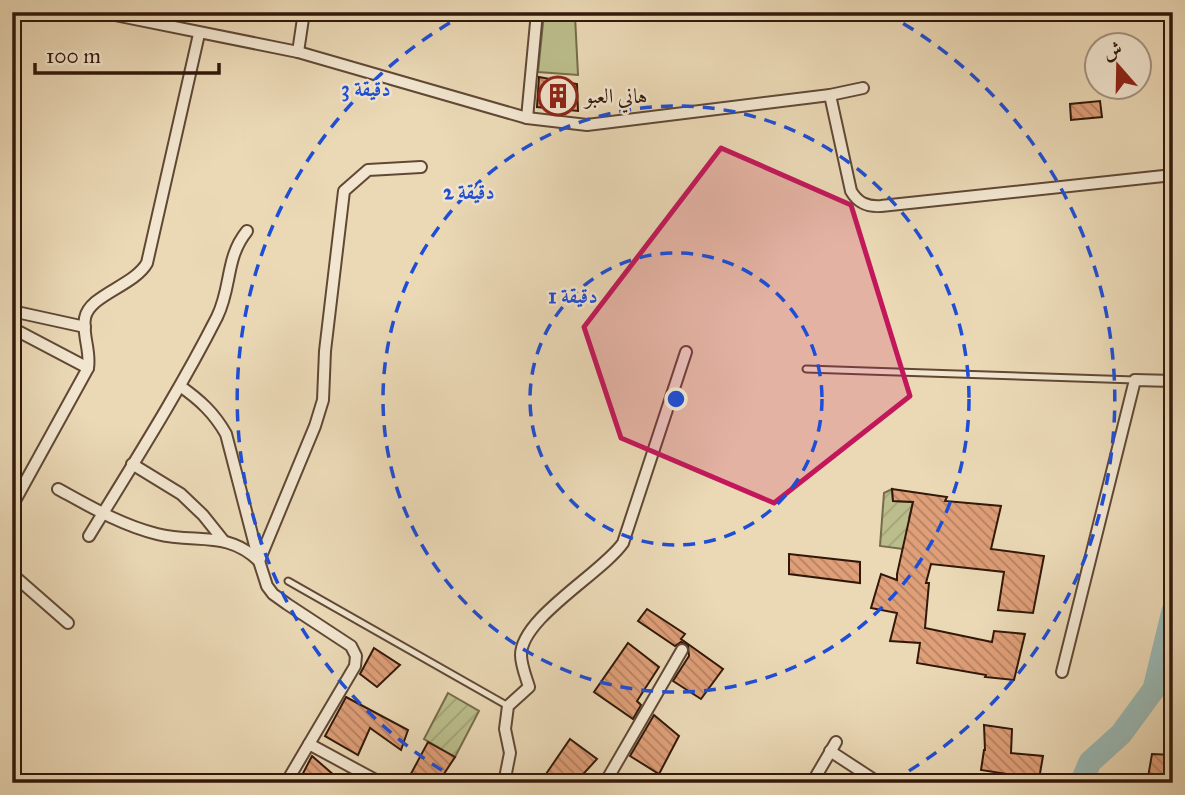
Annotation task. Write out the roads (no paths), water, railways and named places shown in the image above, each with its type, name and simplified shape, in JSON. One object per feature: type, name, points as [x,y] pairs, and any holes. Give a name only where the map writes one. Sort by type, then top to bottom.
[{"type":"street","points":[[100,12],[298,52],[527,118],[587,125],[831,95],[863,88]]},
{"type":"street","points":[[298,52],[304,12]]},
{"type":"street","points":[[527,118],[537,12]]},
{"type":"street","points":[[12,506],[88,368],[85,318],[93,303],[135,278],[147,263],[199,34]]},
{"type":"street","points":[[831,95],[851,191],[867,206],[1173,175]]},
{"type":"street","points":[[259,561],[315,426],[323,400],[323,367],[344,191],[368,170],[421,167]]},
{"type":"street","points":[[89,536],[180,386],[222,307],[233,253],[247,231]]},
{"type":"street","points":[[12,311],[85,327]]},
{"type":"street","points":[[12,328],[88,368]]},
{"type":"street","points":[[504,783],[510,752],[505,729],[508,706],[529,687],[521,654],[533,628],[545,614],[613,556],[626,536],[686,352]]},
{"type":"street","points":[[1062,672],[1135,380],[1173,381]]},
{"type":"street","points":[[180,386],[216,416],[226,434],[267,586],[273,594],[351,646],[356,656],[355,666],[286,783]]},
{"type":"street","points":[[132,464],[181,494],[198,509],[223,540]]},
{"type":"street","points":[[58,489],[103,514],[155,534],[223,540],[237,544],[259,561]]},
{"type":"street","points":[[12,574],[68,622]]},
{"type":"street","points":[[605,783],[682,650]]},
{"type":"street","points":[[309,744],[381,783]]},
{"type":"street","points":[[812,783],[833,746],[879,783]]},
{"type":"lane","points":[[806,369],[1135,380]]},
{"type":"lane","points":[[288,580],[508,706]]},
{"type":"waterway","points":[[1081,783],[1090,762],[1121,734],[1154,689],[1173,611]]},
{"type":"place","name":"هاني العبو","points":[[558,96]]}]
